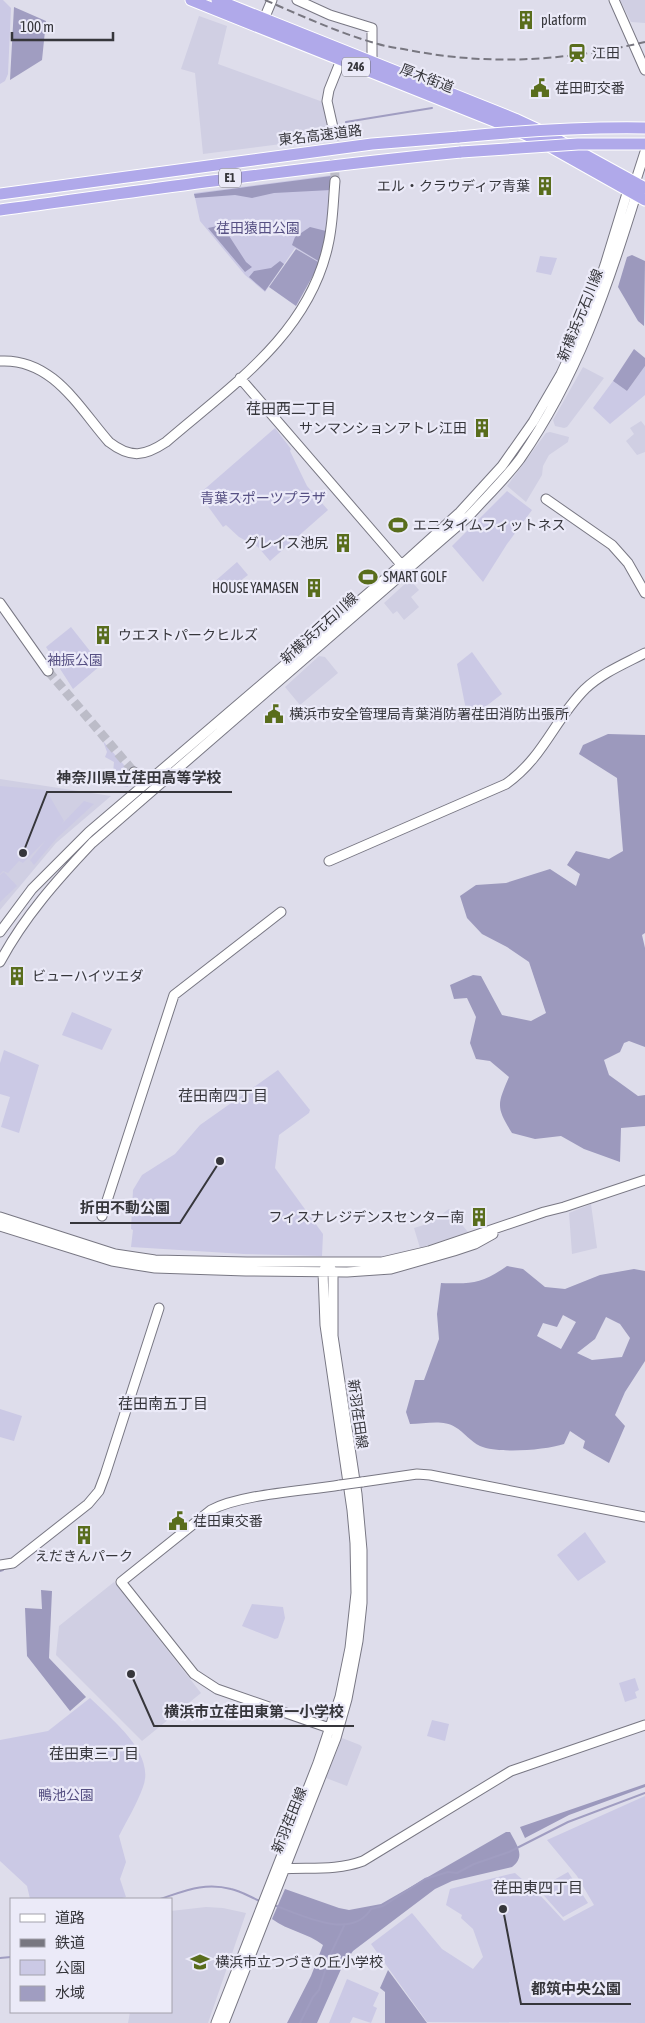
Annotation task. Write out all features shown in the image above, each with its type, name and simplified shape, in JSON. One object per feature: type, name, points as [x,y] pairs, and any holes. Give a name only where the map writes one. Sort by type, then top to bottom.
[{"type":"highway","name":"厚木街道","points":[[191,0],[511,128],[638,191]]},
{"type":"highway","name":"厚木街道","points":[[217,0],[545,133],[638,191]]},
{"type":"highway","name":"東名高速道路","points":[[0,194],[332,149],[507,132],[606,127],[645,128]]},
{"type":"highway","name":"E1","points":[[0,210],[374,160],[578,144],[645,144]]},
{"type":"street","points":[[264,19],[272,0]]},
{"type":"street","points":[[297,0],[330,15],[372,28],[372,63]]},
{"type":"street","points":[[614,0],[645,70]]},
{"type":"street","points":[[334,132],[327,100],[341,60]]},
{"type":"street","name":"新横浜元石川線","points":[[0,932],[32,889],[60,859],[144,784],[403,567],[469,516],[519,459],[568,380],[593,324],[614,268],[638,191],[645,152]]},
{"type":"street","points":[[0,361],[25,364],[52,377],[62,385],[109,442],[117,448],[130,453],[152,451],[166,442],[240,378],[273,348],[289,329],[314,288],[328,246],[334,208],[335,181]]},
{"type":"street","points":[[240,378],[403,567]]},
{"type":"street","points":[[546,499],[612,545],[628,563],[645,593]]},
{"type":"street","name":"新横浜元石川線","points":[[0,962],[14,936],[44,894],[92,843],[274,686],[403,567]]},
{"type":"street","points":[[0,603],[48,671]]},
{"type":"street","points":[[329,861],[506,784],[523,772],[574,702],[586,689],[616,668],[645,653]]},
{"type":"street","points":[[134,772],[144,784]]},
{"type":"street","points":[[102,1216],[174,995],[280,912]]},
{"type":"street","points":[[0,1216],[115,1254],[136,1258],[190,1261],[382,1262],[429,1251],[645,1180]]},
{"type":"street","points":[[0,1226],[112,1261],[136,1266],[190,1270],[333,1272],[375,1271],[415,1264],[475,1244],[508,1229],[518,1221]]},
{"type":"street","points":[[323,1272],[327,1263]]},
{"type":"street","points":[[327,1263],[333,1272]]},
{"type":"street","name":"新羽荏田線","points":[[323,1272],[324,1325],[352,1510],[356,1593],[350,1648],[334,1730]]},
{"type":"street","name":"新羽荏田線","points":[[262,1915],[349,1691],[358,1641],[362,1603],[362,1550],[357,1494],[333,1336],[333,1272]]},
{"type":"street","points":[[0,1564],[13,1563],[88,1504],[99,1491],[106,1475],[159,1308]]},
{"type":"street","points":[[334,1730],[217,1689],[205,1682],[194,1674],[121,1582],[211,1510],[219,1506],[246,1499],[417,1474],[436,1476],[645,1517]]},
{"type":"street","points":[[280,1869],[332,1868],[350,1866],[363,1861],[510,1771],[645,1726]]},
{"type":"street","points":[[216,2023],[262,1915]]},
{"type":"street","points":[[224,2023],[262,1915]]},
{"type":"shaded area","points":[[620,0],[645,0],[645,23],[631,22]]},
{"type":"shaded area","points":[[199,16],[227,26],[218,64],[323,102],[335,131],[335,137],[203,154],[195,73],[181,69]]},
{"type":"shaded area","points":[[331,176],[331,190],[274,193],[252,198],[235,195],[195,198],[194,194]]},
{"type":"shaded area","points":[[222,225],[246,262],[252,267],[245,272],[208,228]]},
{"type":"shaded area","points":[[310,227],[326,231],[320,262],[292,245],[295,237]]},
{"type":"shaded area","points":[[632,255],[645,261],[644,326],[638,321],[618,287],[627,257]]},
{"type":"shaded area","points":[[280,261],[284,264],[265,291],[249,277],[254,271],[271,268]]},
{"type":"shaded area","points":[[583,367],[604,378],[567,427],[555,426],[553,420]]},
{"type":"shaded area","points":[[641,421],[645,426],[645,452],[637,455],[626,441],[634,434],[630,428]]},
{"type":"shaded area","points":[[550,432],[569,437],[568,442],[549,455],[543,466],[542,475],[526,502],[507,486],[546,433]]},
{"type":"shaded area","points":[[407,582],[412,582],[419,590],[411,597],[419,607],[404,620],[397,611],[393,614],[384,603]]},
{"type":"shaded area","points":[[319,656],[325,657],[338,673],[300,705],[285,687]]},
{"type":"shaded area","points":[[608,734],[645,735],[645,933],[642,935],[645,948],[645,1047],[629,1041],[624,1043],[620,1052],[604,1060],[609,1075],[638,1096],[645,1095],[645,1126],[621,1128],[620,1162],[584,1149],[561,1136],[535,1139],[512,1133],[503,1117],[500,1106],[500,1100],[509,1077],[490,1061],[476,1059],[470,1043],[476,1017],[467,998],[454,999],[450,985],[473,975],[481,976],[502,1015],[531,1021],[546,1013],[529,962],[507,947],[482,934],[467,918],[460,896],[476,885],[506,883],[550,869],[576,886],[580,874],[567,865],[576,851],[609,859],[623,851],[617,778],[579,754],[583,745]]},
{"type":"shaded area","points":[[0,779],[111,796],[56,843],[0,910]]},
{"type":"shaded area","points":[[591,1204],[597,1248],[572,1254],[569,1213]]},
{"type":"shaded area","points":[[449,1209],[468,1232],[420,1248],[414,1228],[430,1223]]},
{"type":"shaded area","points":[[507,1266],[523,1269],[545,1287],[565,1289],[600,1275],[634,1269],[645,1271],[645,1361],[625,1392],[615,1415],[625,1426],[609,1463],[583,1448],[585,1441],[570,1431],[564,1444],[534,1449],[498,1450],[480,1446],[458,1429],[445,1423],[410,1424],[406,1412],[415,1380],[424,1380],[439,1339],[437,1314],[441,1283],[476,1282]],"holes":[[[563,1315],[576,1322],[561,1349],[537,1336],[543,1323],[557,1327]],[[606,1317],[620,1324],[630,1338],[622,1357],[592,1360],[577,1353],[595,1339]]]},
{"type":"shaded area","points":[[114,1582],[201,1693],[142,1741],[56,1655],[59,1626]]},
{"type":"shaded area","points":[[41,1590],[52,1591],[49,1658],[86,1697],[70,1711],[27,1656],[25,1608],[42,1609]]},
{"type":"shaded area","points":[[342,1738],[362,1747],[347,1786],[326,1778]]},
{"type":"shaded area","points":[[645,1784],[645,1787],[569,1815],[525,1838],[520,1827]]},
{"type":"shaded area","points":[[506,1832],[510,1832],[519,1851],[519,1859],[512,1867],[452,1881],[435,1889],[353,1951],[342,1967],[317,2023],[287,2023],[311,1976],[323,1945],[272,1919],[285,1889],[349,1910],[381,1904]]},
{"type":"shaded area","name":"横浜市立つづきの丘小学校","points":[[206,1907],[223,1908],[246,1913],[208,2023],[128,2023],[130,2013],[172,2013],[172,1911]]},
{"type":"shaded area","points":[[388,1970],[427,2023],[385,2023],[385,1992],[380,1988]]},
{"type":"green space","points":[[0,0],[3,0],[11,8],[8,74],[5,81],[0,84]]},
{"type":"green space","name":"荏田猿田公園","points":[[332,175],[328,226],[320,263],[295,248],[265,292],[245,275],[200,221],[194,193]]},
{"type":"green space","points":[[540,256],[557,258],[551,275],[536,272]]},
{"type":"green space","points":[[645,366],[645,395],[610,424],[593,408],[613,381],[627,391]]},
{"type":"green space","name":"青葉スポーツプラザ","points":[[275,428],[291,449],[290,451],[307,486],[328,510],[270,561],[258,547],[239,537],[226,525],[223,527],[199,494]]},
{"type":"green space","points":[[507,491],[532,510],[507,544],[483,582],[452,546]]},
{"type":"green space","points":[[237,562],[248,575],[222,595],[213,583]]},
{"type":"green space","name":"袖振公園","points":[[71,627],[101,665],[73,689],[46,647]]},
{"type":"green space","points":[[472,652],[502,694],[468,720],[457,664]]},
{"type":"green space","points":[[103,741],[131,773],[128,787],[112,784],[114,762],[105,757],[107,752]]},
{"type":"green space","points":[[0,786],[46,790],[64,821],[61,825],[84,801],[94,804],[57,838],[34,865],[30,860],[46,840],[23,863],[19,861],[8,873],[3,871],[0,874]]},
{"type":"green space","points":[[4,872],[17,886],[0,902],[0,875]]},
{"type":"green space","points":[[72,1012],[112,1029],[102,1050],[62,1035]]},
{"type":"green space","points":[[4,1050],[39,1065],[19,1133],[1,1127],[10,1097],[0,1094],[0,1063]]},
{"type":"green space","points":[[278,1070],[310,1110],[309,1113],[279,1135],[275,1168],[323,1234],[322,1256],[244,1254],[131,1247],[133,1190],[142,1175],[175,1154],[200,1125]]},
{"type":"green space","points":[[0,1409],[22,1416],[14,1441],[0,1437]]},
{"type":"green space","points":[[585,1532],[606,1562],[578,1581],[557,1555]]},
{"type":"green space","points":[[252,1604],[283,1607],[285,1618],[278,1638],[275,1639],[242,1626]]},
{"type":"green space","points":[[635,1678],[639,1690],[635,1692],[637,1698],[625,1702],[619,1683]]},
{"type":"green space","name":"鴨池公園","points":[[90,1698],[119,1726],[137,1749],[143,1762],[145,1774],[143,1787],[119,1836],[126,1862],[120,1879],[126,1897],[30,1898],[27,1886],[0,1861],[0,1740],[48,1731]]},
{"type":"green space","points":[[432,1720],[449,1724],[445,1741],[427,1736]]},
{"type":"green space","points":[[645,1796],[645,2023],[427,2022],[371,1944],[412,1913],[442,1949],[473,1969],[483,1957],[473,1929],[461,1918],[462,1915],[446,1905],[450,1889],[515,1873],[539,1894],[564,1921],[594,1905],[577,1876],[547,1840]]},
{"type":"green space","points":[[568,1872],[588,1903],[563,1917],[538,1889]]},
{"type":"green space","points":[[347,1979],[379,1993],[373,2006],[377,2008],[371,2023],[353,2017],[350,2023],[329,2023]]},
{"type":"water","points":[[14,7],[46,21],[42,60],[10,80]]},
{"type":"water","points":[[296,249],[320,263],[296,306],[269,287]]},
{"type":"water","points":[[634,349],[645,358],[645,366],[627,391],[613,381]]},
{"type":"waterway","points":[[346,122],[432,108]]},
{"type":"waterway","points":[[274,1905],[326,1923],[352,1923],[362,1918],[371,1909],[383,1906],[425,1879],[448,1872],[457,1873],[474,1864],[509,1852],[568,1822],[645,1793]]},
{"type":"waterway","points":[[163,1898],[186,1890],[212,1886],[235,1890],[260,1901]]},
{"type":"waterway","points":[[300,2023],[313,1997],[319,1990],[330,1955],[344,1926]]},
{"type":"waterway","points":[[0,1958],[10,1957]]},
{"type":"tunnel","points":[[334,132],[335,181]]},
{"type":"tunnel","points":[[48,671],[134,772]]},
{"type":"railway","points":[[265,0],[363,40],[438,55],[498,60],[527,59],[585,54],[645,42]]},
{"type":"place","name":"platform","points":[[526,20]]},
{"type":"place","name":"江田","points":[[577,53]]},
{"type":"place","name":"荏田町交番","points":[[540,88]]},
{"type":"place","name":"エル・クラウディア青葉","points":[[545,186]]},
{"type":"place","name":"サンマンションアトレ江田","points":[[482,428]]},
{"type":"place","name":"エニタイムフィットネス","points":[[398,525]]},
{"type":"place","name":"グレイス池尻","points":[[343,543]]},
{"type":"place","name":"SMART GOLF","points":[[368,577]]},
{"type":"place","name":"HOUSE YAMASEN","points":[[314,588]]},
{"type":"place","name":"ウエストパークヒルズ","points":[[103,635]]},
{"type":"place","name":"横浜市安全管理局青葉消防署荏田消防出張所","points":[[274,714]]},
{"type":"place","name":"神奈川県立荏田高等学校","points":[[23,853]]},
{"type":"place","name":"ビューハイツエダ","points":[[17,976]]},
{"type":"place","name":"折田不動公園","points":[[220,1161]]},
{"type":"place","name":"フィスナレジデンスセンター南","points":[[479,1217]]},
{"type":"place","name":"荏田東交番","points":[[178,1521]]},
{"type":"place","name":"えだきんパーク","points":[[84,1535]]},
{"type":"place","name":"横浜市立荏田東第一小学校","points":[[131,1674]]},
{"type":"place","name":"都筑中央公園","points":[[503,1909]]},
{"type":"place","name":"横浜市立つづきの丘小学校","points":[[200,1962]]},
{"type":"district","name":"荏田西二丁目","points":[[291,409]]},
{"type":"district","name":"荏田南四丁目","points":[[223,1096]]},
{"type":"district","name":"荏田南五丁目","points":[[163,1404]]},
{"type":"district","name":"荏田東三丁目","points":[[94,1754]]},
{"type":"district","name":"荏田東四丁目","points":[[538,1888]]}]
